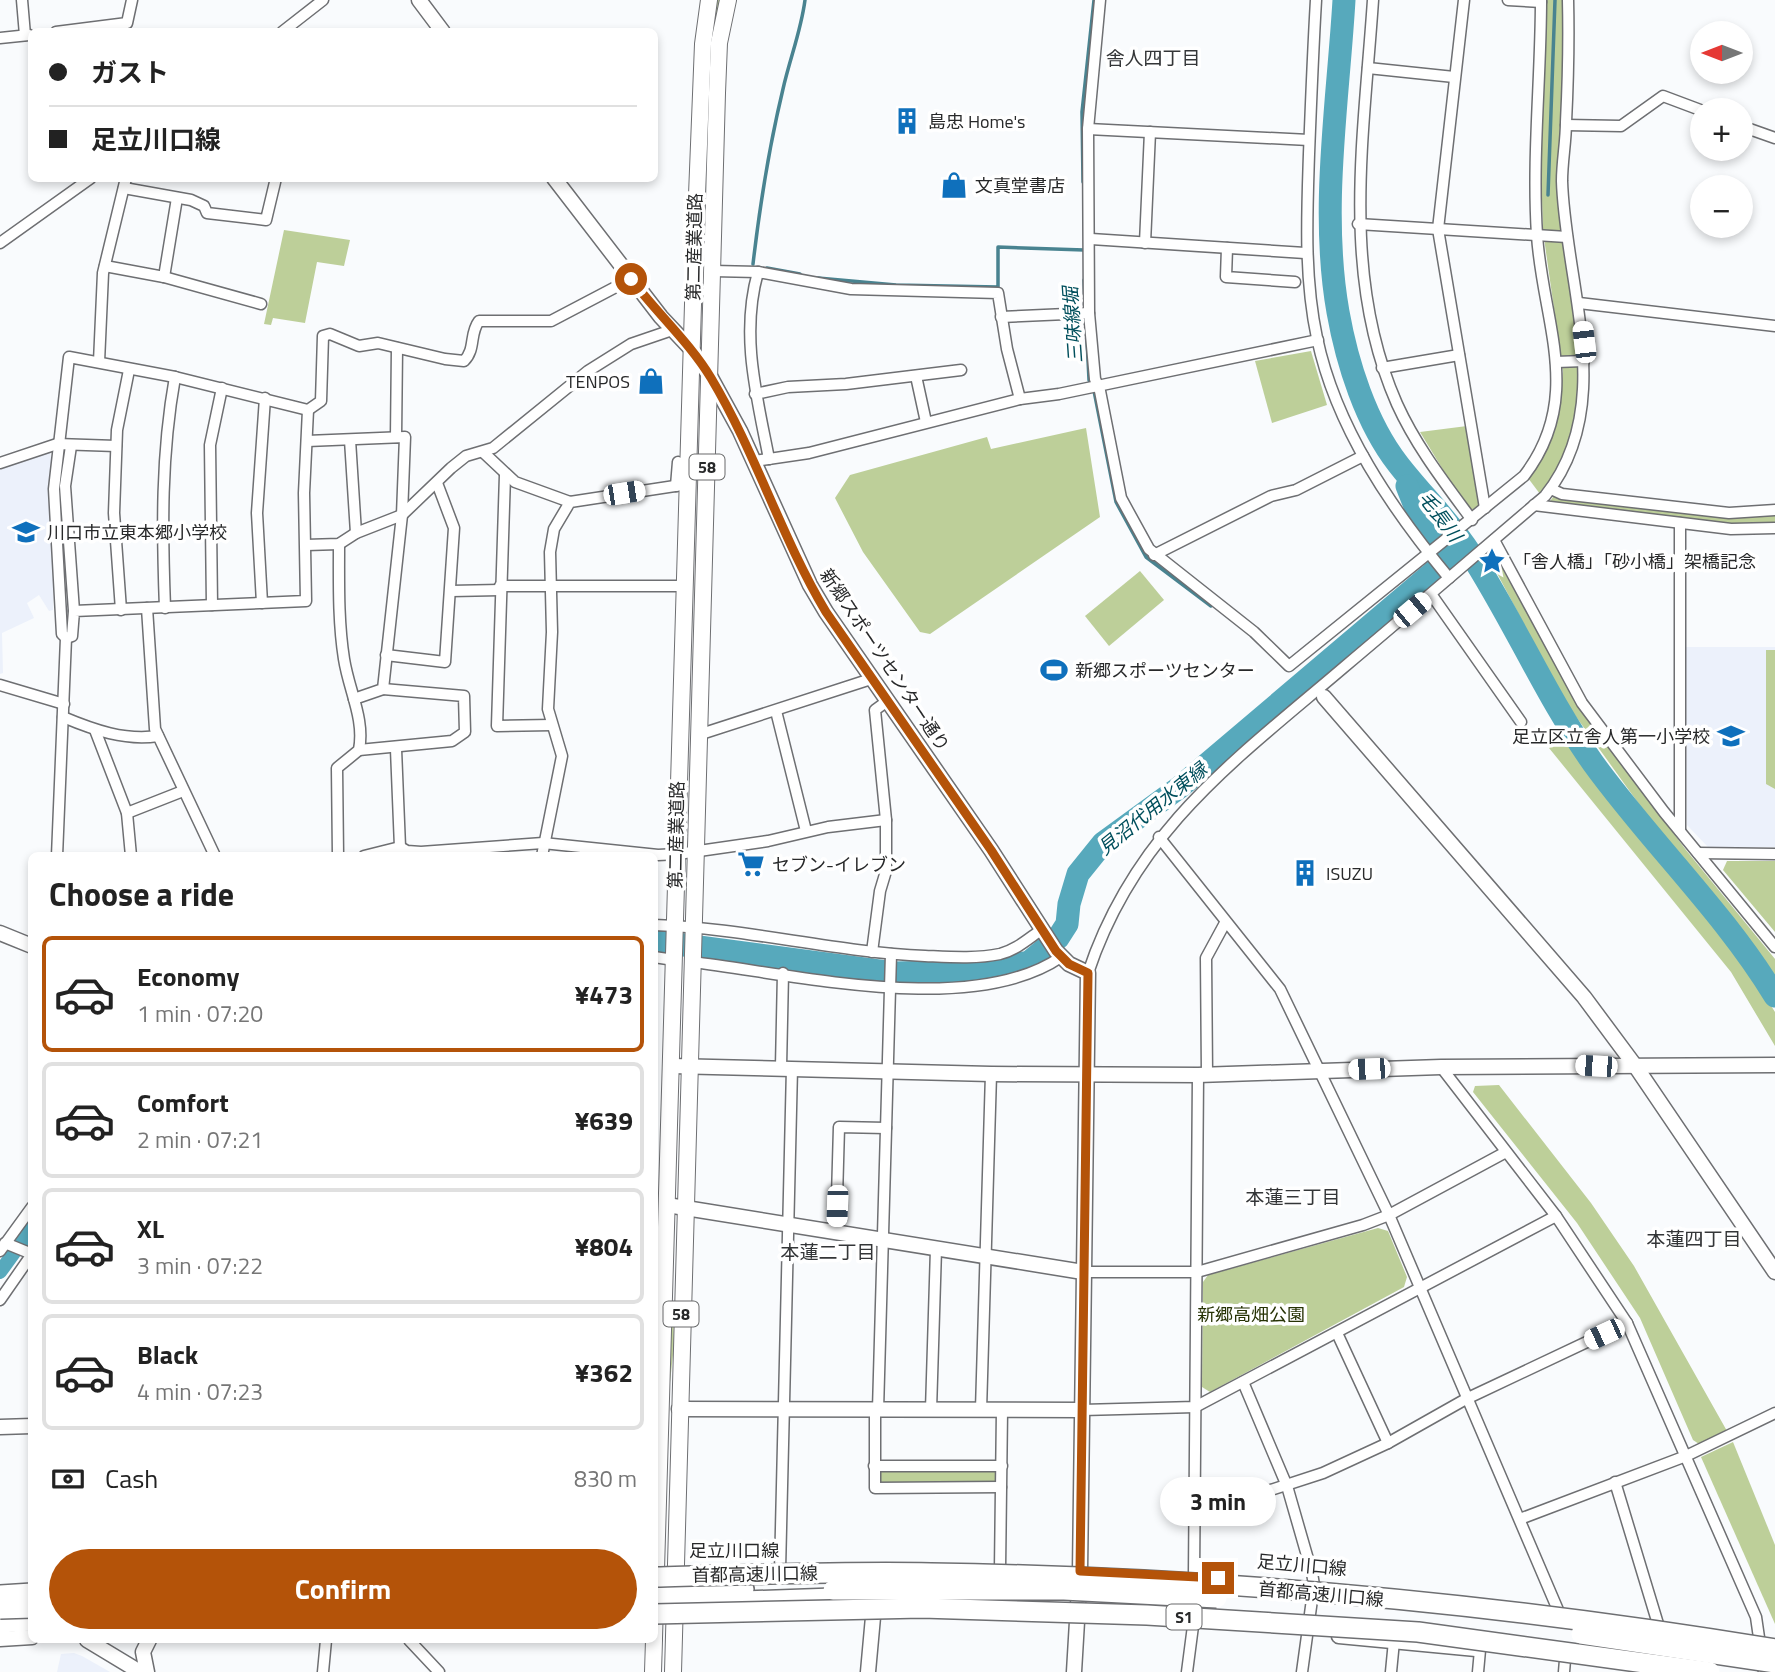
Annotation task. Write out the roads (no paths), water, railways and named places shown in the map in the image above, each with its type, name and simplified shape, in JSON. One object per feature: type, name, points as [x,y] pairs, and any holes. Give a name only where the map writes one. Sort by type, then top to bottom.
[{"type":"highway","name":"首都高速川口線","points":[[661,1596],[930,1573],[1155,1580],[1419,1602],[1767,1644]]},
{"type":"highway","points":[[661,1596],[1064,1590],[1348,1607],[1519,1625],[1775,1663]]},
{"type":"highway","points":[[0,1591],[28,1593]]},
{"type":"highway","points":[[833,1594],[1041,1599],[1354,1621],[1418,1632]]},
{"type":"highway","name":"首都高速川口線","points":[[661,1596],[1027,1609],[1418,1632],[1710,1672]]},
{"type":"highway","points":[[0,1609],[28,1608]]},
{"type":"highway","points":[[0,1623],[28,1622]]},
{"type":"highway","points":[[0,1637],[28,1636]]},
{"type":"main road","name":"第二産業道路","points":[[658,1614],[679,1409],[684,1208],[675,929],[685,586],[682,485],[694,351],[703,44],[709,0]]},
{"type":"main road","name":"第二産業道路","points":[[658,1368],[661,1204],[692,959],[719,56],[727,0]]},
{"type":"main road","name":"第二産業道路","points":[[658,1466],[661,1596],[673,1672]]},
{"type":"main road","name":"第二産業道路","points":[[653,1672],[654,1643]]},
{"type":"street","points":[[0,38],[28,35],[22,0]]},
{"type":"street","points":[[88,28],[127,23],[132,0]]},
{"type":"street","points":[[287,28],[323,0]]},
{"type":"street","points":[[419,0],[440,28]]},
{"type":"street","points":[[1100,0],[1088,129],[1091,239],[1089,313],[1093,386],[1121,498],[1154,555],[1254,632],[1289,666],[1524,476],[1542,449],[1554,412],[1558,378],[1536,237],[1541,1],[1508,0]]},
{"type":"street","points":[[1316,0],[1306,253],[1318,340],[1335,394],[1363,456],[1447,576]]},
{"type":"street","points":[[1373,0],[1359,224],[1364,292],[1382,368],[1397,405],[1467,523]]},
{"type":"street","points":[[1464,0],[1438,229],[1485,508]]},
{"type":"street","points":[[1074,1672],[1080,1571],[1088,973],[1128,888],[1159,837],[1224,768],[1321,694],[1431,594],[1447,576],[1464,566],[1534,505],[1551,489],[1566,463],[1576,434],[1584,361],[1562,179],[1566,125],[1568,0]]},
{"type":"street","points":[[1368,68],[1454,77]]},
{"type":"street","points":[[1566,125],[1621,126],[1663,96],[1690,106]]},
{"type":"street","points":[[1088,129],[1310,141]]},
{"type":"street","points":[[1753,130],[1775,138]]},
{"type":"street","points":[[1145,243],[1150,132]]},
{"type":"street","points":[[0,243],[85,182]]},
{"type":"street","points":[[99,362],[105,266],[125,183],[204,206],[207,213],[266,220],[275,182]]},
{"type":"street","name":"新郷スポーツセンター通り","points":[[557,182],[672,330],[694,351],[762,460],[810,585],[886,702],[991,850],[1058,954],[1088,973]]},
{"type":"street","points":[[164,277],[177,198]]},
{"type":"street","points":[[1359,224],[1567,237]]},
{"type":"street","points":[[1091,239],[1306,253]]},
{"type":"street","points":[[1227,248],[1226,277],[1295,282]]},
{"type":"street","points":[[105,266],[164,277],[261,304]]},
{"type":"street","points":[[713,271],[758,272],[851,289],[998,293],[1020,398]]},
{"type":"street","points":[[758,272],[750,336],[762,460],[809,453],[1020,398],[1093,386],[1318,340]]},
{"type":"street","points":[[308,410],[321,401],[323,336],[330,334],[359,346],[378,343],[464,361],[471,353],[474,327],[479,321],[551,321],[631,279]]},
{"type":"street","points":[[1579,303],[1775,326]]},
{"type":"street","points":[[1001,317],[1089,313]]},
{"type":"street","points":[[306,545],[339,544],[356,533],[402,515],[466,456],[484,452],[608,358],[631,344],[672,330]]},
{"type":"street","points":[[396,438],[397,348]]},
{"type":"street","points":[[1382,368],[1459,355]]},
{"type":"street","points":[[66,638],[61,634],[55,502],[57,444],[69,356],[175,377],[308,410]]},
{"type":"street","points":[[1556,362],[1584,361]]},
{"type":"street","points":[[121,610],[114,513],[116,446],[129,370]]},
{"type":"street","points":[[755,394],[788,387],[961,370]]},
{"type":"street","points":[[916,376],[926,422]]},
{"type":"street","points":[[165,608],[161,506],[167,422],[175,377]]},
{"type":"street","points":[[212,605],[210,445],[222,388]]},
{"type":"street","points":[[262,603],[257,513],[265,398]]},
{"type":"street","points":[[74,611],[306,601],[308,410]]},
{"type":"street","points":[[307,441],[405,438],[402,515],[383,689]]},
{"type":"street","points":[[350,440],[356,533]]},
{"type":"street","points":[[0,463],[57,444],[116,446]]},
{"type":"street","points":[[66,638],[72,636],[74,611],[65,486],[71,446]]},
{"type":"street","points":[[484,452],[515,482],[570,502],[682,485],[678,462]]},
{"type":"street","points":[[1154,555],[1271,496],[1296,490],[1363,456]]},
{"type":"street","points":[[505,475],[497,726],[552,726]]},
{"type":"street","points":[[386,655],[444,662],[454,528],[437,483]]},
{"type":"street","points":[[1551,489],[1562,494],[1729,513],[1775,510]]},
{"type":"street","points":[[542,852],[562,756],[548,709],[552,632],[549,583],[554,529],[570,502]]},
{"type":"street","points":[[1534,505],[1731,529],[1775,528]]},
{"type":"street","points":[[1680,523],[1680,831]]},
{"type":"street","points":[[1494,540],[1582,704],[1680,831],[1775,947]]},
{"type":"street","points":[[339,544],[340,617],[344,661],[362,726],[359,750]]},
{"type":"street","points":[[451,591],[549,583],[685,586]]},
{"type":"street","points":[[1431,594],[1521,722]]},
{"type":"street","points":[[147,608],[155,729],[213,852]]},
{"type":"street","points":[[57,852],[66,638]]},
{"type":"street","points":[[698,735],[871,679]]},
{"type":"street","points":[[0,685],[64,704]]},
{"type":"street","points":[[338,852],[337,768],[359,750],[453,741],[465,732],[464,696],[383,689],[354,699]]},
{"type":"street","points":[[1321,694],[1584,997],[1636,1068],[1775,1272]]},
{"type":"street","points":[[872,952],[880,891],[886,871],[886,820],[875,710],[886,702]]},
{"type":"street","points":[[776,711],[806,831]]},
{"type":"street","points":[[63,717],[95,730],[139,739],[158,736]]},
{"type":"street","points":[[95,730],[127,813],[131,852]]},
{"type":"street","points":[[396,748],[400,847]]},
{"type":"street","points":[[127,813],[183,791]]},
{"type":"street","points":[[658,855],[695,853],[768,841],[806,831],[886,820]]},
{"type":"street","points":[[1159,837],[1280,989],[1389,1215],[1558,1611]]},
{"type":"street","points":[[380,852],[400,847],[407,851],[421,852],[543,843],[629,852]]},
{"type":"street","points":[[1698,853],[1775,853]]},
{"type":"street","points":[[1194,1576],[1197,1272],[1206,958],[1225,923]]},
{"type":"street","points":[[658,926],[872,952],[890,959],[998,954],[1043,933]]},
{"type":"street","points":[[0,933],[28,944]]},
{"type":"street","points":[[692,959],[844,984],[961,988],[1026,977],[1058,954]]},
{"type":"street","points":[[658,957],[675,957]]},
{"type":"street","points":[[890,959],[875,1488],[1002,1487]]},
{"type":"street","points":[[780,1570],[788,1225],[783,973]]},
{"type":"street","points":[[680,1066],[1085,1075],[1441,1067],[1636,1068],[1775,1065]]},
{"type":"street","points":[[1441,1067],[1556,1216],[1627,1324],[1767,1644],[1765,1672]]},
{"type":"street","points":[[981,1410],[990,1074]]},
{"type":"street","points":[[836,1232],[839,1127],[886,1128]]},
{"type":"street","points":[[661,1204],[1083,1272],[1197,1272],[1389,1215],[1506,1152]]},
{"type":"street","points":[[28,1213],[3,1247],[28,1253]]},
{"type":"street","points":[[679,1409],[1082,1410],[1195,1407],[1556,1216]]},
{"type":"street","points":[[931,1410],[936,1249]]},
{"type":"street","points":[[0,1300],[28,1256]]},
{"type":"street","points":[[1194,1516],[1323,1474],[1388,1443],[1466,1399],[1627,1324]]},
{"type":"street","points":[[1337,1332],[1388,1443]]},
{"type":"street","points":[[1243,1382],[1287,1486],[1314,1585],[1302,1672]]},
{"type":"street","points":[[1000,1569],[1003,1410]]},
{"type":"street","points":[[1520,1519],[1686,1456],[1775,1413]]},
{"type":"street","points":[[0,1427],[28,1426]]},
{"type":"street","points":[[874,1466],[1002,1466]]},
{"type":"street","points":[[1615,1482],[1658,1624]]},
{"type":"street","name":"足立川口線","points":[[661,1596],[780,1570],[1080,1571],[1314,1585],[1558,1611],[1658,1624],[1767,1644],[1775,1642]]},
{"type":"street","points":[[0,1591],[28,1587]]},
{"type":"street","points":[[0,1591],[28,1606]]},
{"type":"street","points":[[661,1596],[873,1617],[1079,1619],[1394,1640],[1480,1650],[1565,1666],[1651,1672]]},
{"type":"street","points":[[868,1672],[873,1617]]},
{"type":"street","points":[[1187,1672],[1193,1626]]},
{"type":"street","points":[[1391,1672],[1394,1640]]},
{"type":"street","points":[[92,1643],[140,1672]]},
{"type":"street","points":[[147,1672],[144,1653],[148,1643]]},
{"type":"street","points":[[323,1672],[326,1643]]},
{"type":"street","points":[[412,1643],[439,1672]]},
{"type":"street","points":[[1478,1672],[1480,1650]]},
{"type":"waterway","points":[[753,264],[773,132],[805,0]]},
{"type":"waterway","name":"三味線堀","points":[[1083,182],[1082,112],[1094,0]]},
{"type":"waterway","name":"毛長川","points":[[1344,0],[1332,156],[1330,235],[1338,312],[1353,372],[1367,411],[1398,464],[1470,553],[1560,712],[1593,763],[1733,935],[1775,996]]},
{"type":"waterway","points":[[1548,195],[1555,0]]},
{"type":"waterway","points":[[818,278],[896,285],[998,287],[998,247],[1084,250]]},
{"type":"waterway","points":[[767,268],[800,274]]},
{"type":"waterway","name":"三味線堀","points":[[1084,280],[1089,380],[1094,391],[1116,502],[1146,557],[1211,606]]},
{"type":"waterway","name":"見沼代用水東縁","points":[[658,942],[894,973],[982,971],[1029,962],[1058,938],[1067,924],[1069,904],[1078,874],[1103,843],[1180,787],[1450,558],[1415,506],[1407,486]]},
{"type":"waterway","name":"見沼代用水東縁","points":[[0,1272],[28,1234]]},
{"type":"place","name":"島忠 Home's","points":[[907,121]]},
{"type":"place","name":"文真堂書店","points":[[954,185]]},
{"type":"place","name":"TENPOS","points":[[651,381]]},
{"type":"place","name":"川口市立東本郷小学校","points":[[26,532]]},
{"type":"place","name":"「舎人橋」「砂小橋」架橋記念","points":[[1492,561]]},
{"type":"place","name":"新郷スポーツセンター","points":[[1054,670]]},
{"type":"place","name":"足立区立舎人第一小学校","points":[[1731,736]]},
{"type":"place","name":"セブン-イレブン","points":[[751,864]]},
{"type":"place","name":"ISUZU","points":[[1305,873]]},
{"type":"district","name":"舎人四丁目","points":[[1153,57]]},
{"type":"district","name":"本蓮三丁目","points":[[1293,1196]]},
{"type":"district","name":"本蓮四丁目","points":[[1694,1238]]},
{"type":"district","name":"本蓮二丁目","points":[[828,1251]]},
{"type":"park label","name":"新郷高畑公園","points":[[1251,1314]]}]
